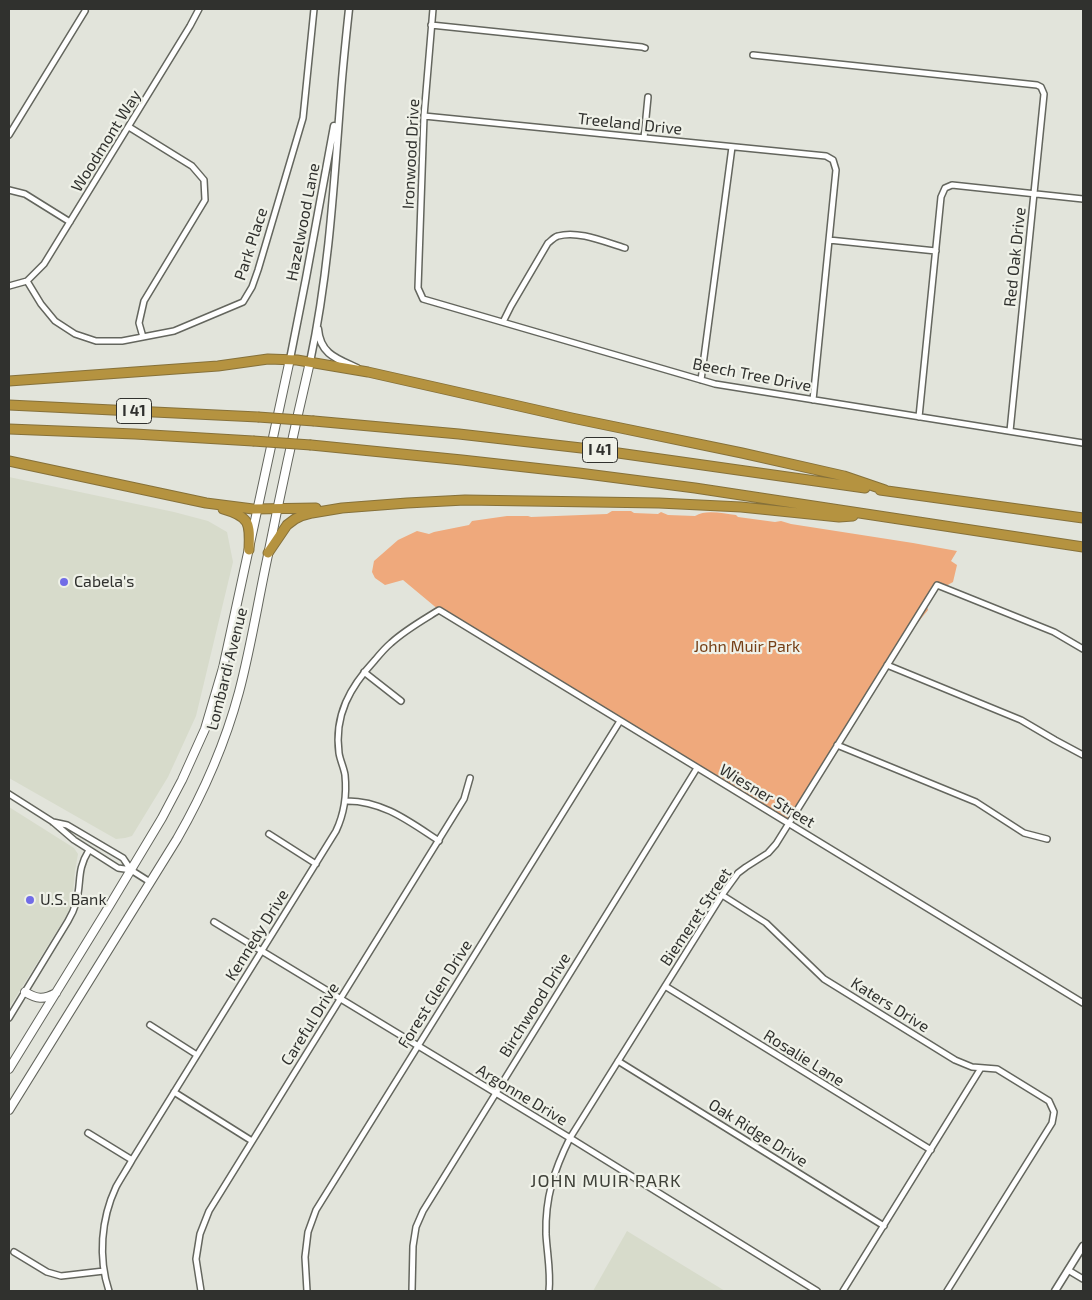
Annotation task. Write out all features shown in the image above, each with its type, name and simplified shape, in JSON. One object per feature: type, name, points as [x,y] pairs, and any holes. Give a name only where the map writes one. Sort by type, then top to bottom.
[{"type":"highway","points":[[9,381],[207,366],[268,359],[290,359],[368,372],[835,474],[885,490]]},
{"type":"highway","name":"I 41","points":[[9,405],[258,417],[458,434],[590,449],[1083,518]]},
{"type":"highway","name":"I 41","points":[[9,429],[253,441],[462,460],[739,494],[1083,547]]},
{"type":"highway","points":[[9,461],[206,503],[232,511],[244,518],[249,529],[249,550]]},
{"type":"highway","points":[[268,553],[285,527],[295,519],[309,514],[342,508],[382,504],[465,500],[597,501],[741,507],[839,518],[868,515]]},
{"type":"highway","points":[[206,503],[258,509],[342,508]]},
{"type":"main road","name":"Lombardi Avenue","points":[[9,1069],[152,836],[176,793],[205,729],[223,668],[290,359]]},
{"type":"main road","name":"Lombardi Avenue","points":[[9,1110],[177,839],[194,809],[221,748],[240,686],[310,362]]},
{"type":"main road","points":[[25,992],[36,998],[46,998],[56,993]]},
{"type":"main road","points":[[36,998],[39,1005],[40,1018]]},
{"type":"street","name":"Woodmont Way","points":[[27,281],[44,264],[199,9]]},
{"type":"street","name":"Park Place","points":[[27,281],[41,304],[55,320],[75,334],[96,341],[122,341],[174,331],[242,302],[252,287],[258,270],[303,118],[314,9]]},
{"type":"street","name":"Hazelwood Lane","points":[[310,362],[318,319],[330,228],[349,9]]},
{"type":"street","name":"Ironwood Drive","points":[[423,299],[418,288],[424,116],[433,9]]},
{"type":"street","points":[[9,135],[85,11]]},
{"type":"street","points":[[431,25],[646,48]]},
{"type":"street","name":"Red Oak Drive","points":[[753,55],[1039,86],[1043,89],[1010,431]]},
{"type":"street","name":"Hazelwood Lane","points":[[290,359],[341,90]]},
{"type":"street","points":[[644,138],[648,97]]},
{"type":"street","name":"Treeland Drive","points":[[424,116],[826,156],[833,160],[836,170],[829,240]]},
{"type":"street","points":[[129,127],[192,166],[204,180],[205,200],[144,301],[139,323],[143,337]]},
{"type":"street","points":[[701,380],[732,147]]},
{"type":"street","points":[[919,417],[941,197],[946,188],[952,186],[1083,199]]},
{"type":"street","points":[[9,190],[25,194],[70,222]]},
{"type":"street","points":[[503,322],[548,243],[556,237],[579,235],[625,248]]},
{"type":"street","points":[[813,400],[829,240],[936,251]]},
{"type":"street","points":[[9,286],[27,281]]},
{"type":"street","name":"Beech Tree Drive","points":[[423,299],[715,384],[1083,443]]},
{"type":"street","points":[[318,319],[319,336],[325,349],[336,359],[368,372]]},
{"type":"street","name":"Biemeret Street","points":[[549,1291],[550,1278],[546,1221],[548,1199],[554,1174],[570,1138],[722,895],[738,873],[768,853],[776,844],[936,585],[1054,632],[1083,649]]},
{"type":"street","name":"Kennedy Drive","points":[[109,1291],[102,1256],[103,1238],[110,1201],[116,1186],[316,864],[341,820],[345,801],[345,775],[339,753],[338,727],[344,703],[364,672],[390,643],[439,610]]},
{"type":"street","name":"Wiesner Street","points":[[439,610],[1083,1003]]},
{"type":"street","points":[[887,665],[1021,720],[1083,755]]},
{"type":"street","points":[[364,672],[401,701]]},
{"type":"street","name":"Forest Glen Drive","points":[[307,1291],[305,1257],[308,1232],[316,1210],[620,720]]},
{"type":"street","points":[[837,745],[976,802],[1024,833],[1047,839]]},
{"type":"street","name":"Birchwood Drive","points":[[412,1291],[413,1246],[416,1227],[423,1211],[697,768]]},
{"type":"street","name":"Careful Drive","points":[[201,1291],[196,1259],[200,1234],[209,1211],[439,841],[464,799],[470,778]]},
{"type":"street","points":[[9,794],[53,822],[89,850],[118,868],[131,870],[150,882]]},
{"type":"street","points":[[345,801],[378,805],[398,814],[439,841]]},
{"type":"street","points":[[53,822],[66,825],[117,854],[123,858],[131,870]]},
{"type":"street","points":[[269,834],[316,864]]},
{"type":"street","points":[[9,1018],[76,906],[80,870],[89,850]]},
{"type":"street","name":"Katers Drive","points":[[722,895],[766,922],[824,979],[955,1060],[972,1067],[997,1069],[1049,1101],[1054,1112],[1052,1122],[947,1291]]},
{"type":"street","name":"Argonne Drive","points":[[214,922],[570,1138],[817,1291]]},
{"type":"street","name":"Rosalie Lane","points":[[665,986],[931,1150]]},
{"type":"street","points":[[150,1025],[197,1055]]},
{"type":"street","name":"Oak Ridge Drive","points":[[618,1061],[884,1226]]},
{"type":"street","points":[[843,1291],[981,1068]]},
{"type":"street","points":[[174,1092],[252,1141]]},
{"type":"street","points":[[88,1132],[132,1160]]},
{"type":"street","points":[[1055,1291],[1083,1246]]},
{"type":"street","points":[[14,1252],[46,1272],[61,1276],[104,1271]]},
{"type":"street","points":[[1068,1270],[1083,1279]]},
{"type":"shaded area","points":[[9,477],[174,512],[208,521],[227,532],[233,562],[196,716],[168,777],[132,836],[116,839],[9,778]]},
{"type":"shaded area","points":[[9,807],[74,848],[78,854],[71,906],[9,1008]]},
{"type":"shaded area","points":[[627,1231],[725,1291],[593,1291]]},
{"type":"green space","name":"John Muir Park","points":[[612,511],[658,514],[661,512],[668,515],[695,516],[710,512],[720,513],[775,522],[781,521],[957,551],[951,561],[957,565],[953,582],[937,591],[933,591],[926,602],[928,610],[911,631],[788,823],[439,610],[403,580],[385,585],[375,578],[372,572],[374,561],[398,540],[417,531],[429,534],[469,525],[472,521],[507,516],[607,514]]},
{"type":"place","name":"Cabela's","points":[[64,582]]},
{"type":"place","name":"U.S. Bank","points":[[30,900]]},
{"type":"district","name":"JOHN MUIR PARK","points":[[606,1181]]}]
